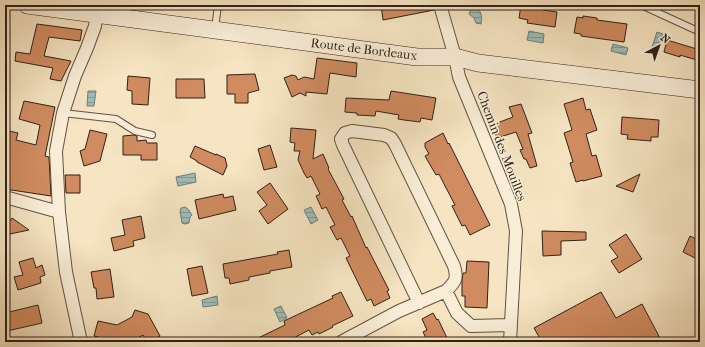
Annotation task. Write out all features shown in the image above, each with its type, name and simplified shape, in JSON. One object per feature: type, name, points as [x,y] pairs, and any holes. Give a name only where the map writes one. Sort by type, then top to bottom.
[{"type":"main road","name":"Route de Bordeaux","points":[[27,5],[98,9],[215,30],[417,57],[455,57],[478,63],[700,90]]},
{"type":"street","name":"Chemin des Mouilles","points":[[440,5],[455,57],[459,77],[510,204],[516,231],[510,342]]},
{"type":"street","points":[[81,342],[66,272],[59,212],[56,151],[62,113],[95,26],[98,9]]},
{"type":"street","points":[[341,342],[399,311],[419,303],[446,291],[454,283],[456,274],[454,266],[391,138],[384,135],[352,131],[345,134],[341,139],[343,145],[419,303]]},
{"type":"street","points":[[5,197],[59,212]]},
{"type":"street","points":[[446,291],[457,313],[471,326],[511,325]]},
{"type":"lane","points":[[215,30],[218,5]]},
{"type":"lane","points":[[641,5],[700,32]]},
{"type":"lane","points":[[62,113],[116,119],[136,131],[152,135]]},
{"type":"water","points":[[475,7],[481,14],[481,24],[476,23],[474,18],[469,14],[471,9]]},
{"type":"water","points":[[529,31],[544,34],[543,43],[527,40]]},
{"type":"water","points":[[657,32],[663,34],[658,50],[652,47]]},
{"type":"water","points":[[613,44],[628,48],[626,55],[611,51]]},
{"type":"water","points":[[88,91],[96,91],[94,106],[87,106]]},
{"type":"water","points":[[195,173],[196,182],[178,186],[176,177]]},
{"type":"water","points":[[185,207],[192,215],[189,223],[185,224],[182,223],[180,211],[181,208]]},
{"type":"water","points":[[311,207],[318,220],[311,224],[304,210]]},
{"type":"water","points":[[217,296],[218,305],[203,307],[202,300]]},
{"type":"water","points":[[281,306],[287,318],[280,322],[274,309]]},
{"type":"building","points":[[381,5],[433,5],[434,10],[383,20]]},
{"type":"building","points":[[521,5],[544,5],[543,10],[557,12],[555,27],[527,23],[528,20],[519,18]]},
{"type":"building","points":[[583,16],[597,18],[597,20],[627,24],[624,42],[581,36],[581,34],[574,33],[577,17],[583,18]]},
{"type":"building","points":[[37,24],[82,30],[80,41],[49,37],[44,56],[71,61],[61,81],[50,79],[53,68],[15,61],[16,52],[30,54]]},
{"type":"building","points":[[667,40],[700,50],[700,61],[664,52]]},
{"type":"building","points":[[317,58],[357,63],[356,77],[330,73],[327,94],[306,92],[306,96],[300,93],[292,97],[284,78],[292,75],[296,76],[298,80],[304,77],[314,79]]},
{"type":"building","points":[[255,74],[259,90],[248,93],[248,103],[235,103],[235,94],[227,94],[227,75]]},
{"type":"building","points":[[128,76],[150,78],[148,105],[132,104],[132,91],[127,90]]},
{"type":"building","points":[[176,79],[204,79],[205,98],[176,98]]},
{"type":"building","points":[[391,91],[436,98],[432,120],[421,118],[420,122],[404,120],[398,119],[399,115],[376,111],[375,116],[357,115],[357,113],[345,112],[346,98],[389,100]]},
{"type":"building","points":[[583,98],[586,110],[590,109],[597,130],[586,134],[592,156],[596,155],[602,176],[576,182],[570,163],[573,162],[564,133],[572,130],[564,104]]},
{"type":"building","points":[[24,101],[55,107],[45,156],[49,157],[51,196],[5,189],[5,168],[9,152],[5,151],[5,130],[18,133],[16,140],[36,145],[40,125],[19,119]]},
{"type":"building","points":[[521,104],[532,133],[528,134],[537,166],[530,168],[520,150],[523,149],[516,132],[497,138],[492,125],[513,117],[509,107]]},
{"type":"building","points":[[622,117],[659,120],[658,137],[651,137],[651,141],[627,139],[628,135],[621,134]]},
{"type":"building","points":[[291,128],[316,130],[313,159],[323,154],[329,168],[328,169],[344,199],[342,200],[351,217],[352,216],[366,248],[367,247],[389,290],[387,291],[390,298],[374,306],[371,299],[367,301],[346,258],[350,256],[341,238],[337,240],[330,227],[335,225],[326,207],[322,209],[316,196],[320,194],[311,176],[307,178],[298,160],[300,151],[294,151],[295,143],[290,142]]},
{"type":"building","points":[[90,130],[107,134],[100,161],[84,166],[80,151],[85,149]]},
{"type":"building","points":[[443,133],[490,225],[470,235],[465,225],[462,226],[452,206],[455,205],[439,174],[436,175],[425,156],[429,154],[425,147],[425,143]]},
{"type":"building","points":[[123,136],[137,136],[137,141],[146,140],[147,143],[157,143],[157,160],[141,160],[141,155],[123,155]]},
{"type":"building","points":[[270,145],[277,167],[264,170],[258,149]]},
{"type":"building","points":[[195,146],[225,158],[227,166],[223,175],[190,157]]},
{"type":"building","points":[[640,174],[633,192],[616,186]]},
{"type":"building","points":[[65,175],[80,175],[80,193],[66,193]]},
{"type":"building","points":[[270,183],[288,209],[268,224],[259,211],[267,205],[257,192]]},
{"type":"building","points":[[223,194],[224,198],[233,196],[236,210],[199,219],[195,200]]},
{"type":"building","points":[[141,216],[145,238],[133,241],[134,246],[114,251],[111,238],[125,235],[122,220]]},
{"type":"building","points":[[5,218],[10,221],[12,218],[29,230],[5,235]]},
{"type":"building","points":[[542,231],[586,232],[586,240],[561,241],[561,255],[543,256]]},
{"type":"building","points":[[626,234],[642,259],[619,273],[611,261],[618,257],[609,245]]},
{"type":"building","points":[[690,236],[700,241],[700,252],[697,259],[683,252]]},
{"type":"building","points":[[289,250],[292,267],[270,271],[270,273],[249,277],[249,280],[230,284],[229,278],[225,278],[223,264],[278,254],[277,252]]},
{"type":"building","points":[[33,258],[36,268],[42,265],[45,275],[40,277],[41,283],[18,290],[14,277],[23,275],[19,262]]},
{"type":"building","points":[[467,261],[489,262],[487,308],[465,307],[465,296],[462,296],[462,281],[463,273],[466,273]]},
{"type":"building","points":[[202,266],[208,293],[192,296],[187,269]]},
{"type":"building","points":[[110,269],[114,297],[97,299],[96,288],[94,288],[91,272]]},
{"type":"building","points":[[341,292],[353,316],[332,326],[333,327],[319,334],[318,332],[312,335],[309,330],[286,342],[250,342],[285,325],[284,321],[333,298],[332,296]]},
{"type":"building","points":[[601,292],[616,318],[642,304],[662,342],[542,342],[534,328]]},
{"type":"building","points":[[38,305],[42,323],[7,331],[5,313]]},
{"type":"building","points":[[135,310],[148,314],[160,336],[150,342],[147,342],[143,335],[130,342],[105,342],[106,339],[94,336],[98,321],[117,325],[132,317]]},
{"type":"building","points":[[433,313],[437,320],[438,319],[449,342],[428,342],[423,332],[427,330],[422,319]]}]
